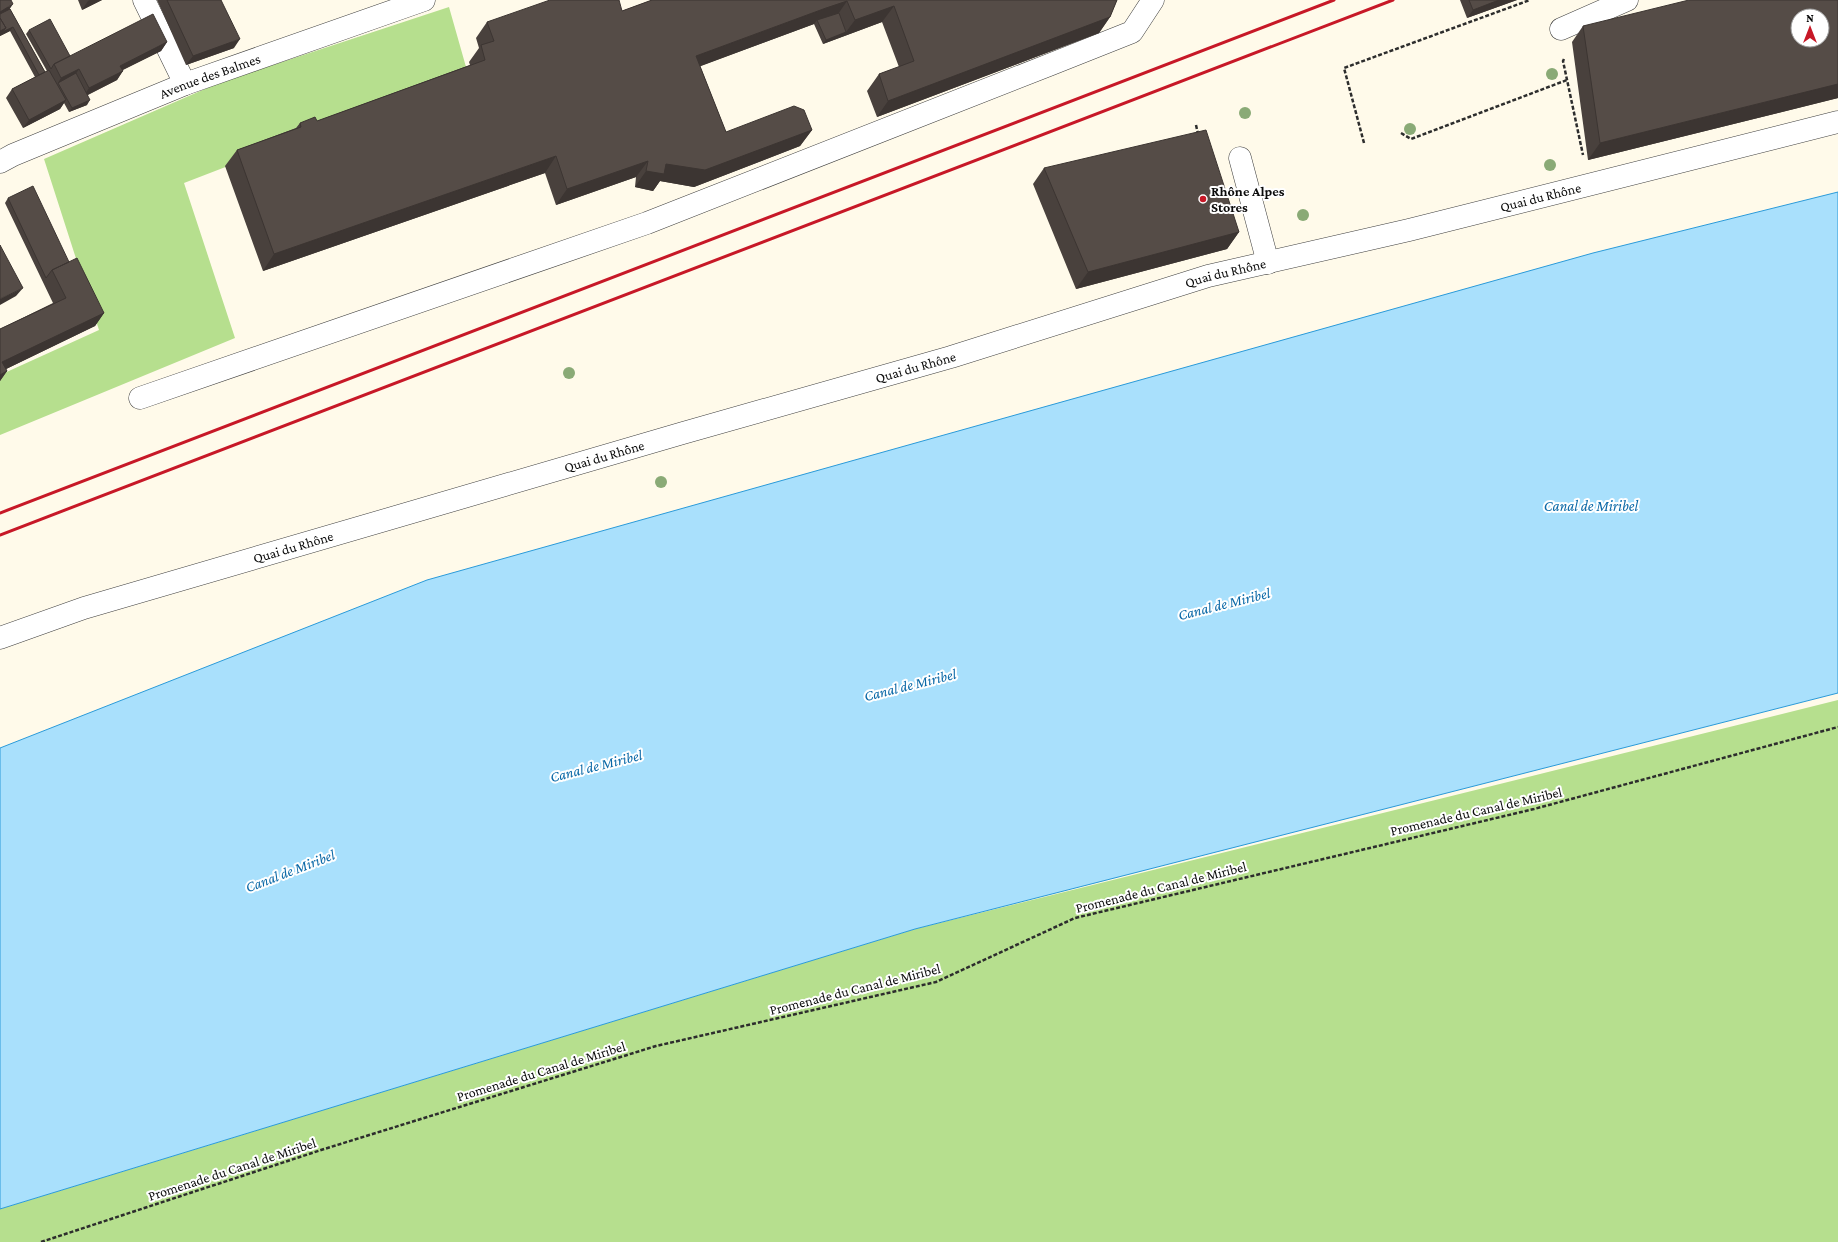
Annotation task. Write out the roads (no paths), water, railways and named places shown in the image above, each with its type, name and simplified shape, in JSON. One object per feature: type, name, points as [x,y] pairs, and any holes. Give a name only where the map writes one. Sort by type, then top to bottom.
[{"type":"street","points":[[144,0],[185,84]]},
{"type":"street","name":"Avenue des Balmes","points":[[0,162],[13,155],[185,84],[424,0]]},
{"type":"street","points":[[140,398],[647,223],[1034,71],[1132,32],[1153,0]]},
{"type":"street","points":[[1560,29],[1627,0]]},
{"type":"street","name":"Quai du Rhône","points":[[0,638],[92,605],[682,433],[951,357],[1208,276],[1409,230],[1838,122]]},
{"type":"street","points":[[1240,158],[1268,263]]},
{"type":"water","name":"Canal de Miribel","points":[[1838,192],[1838,693],[915,929],[0,1209],[0,748],[427,580],[1593,253]]},
{"type":"railway","points":[[0,513],[1334,0]]},
{"type":"railway","points":[[0,535],[1393,0]]},
{"type":"place","name":"Rhône Alpes Stores","points":[[1203,199]]}]
